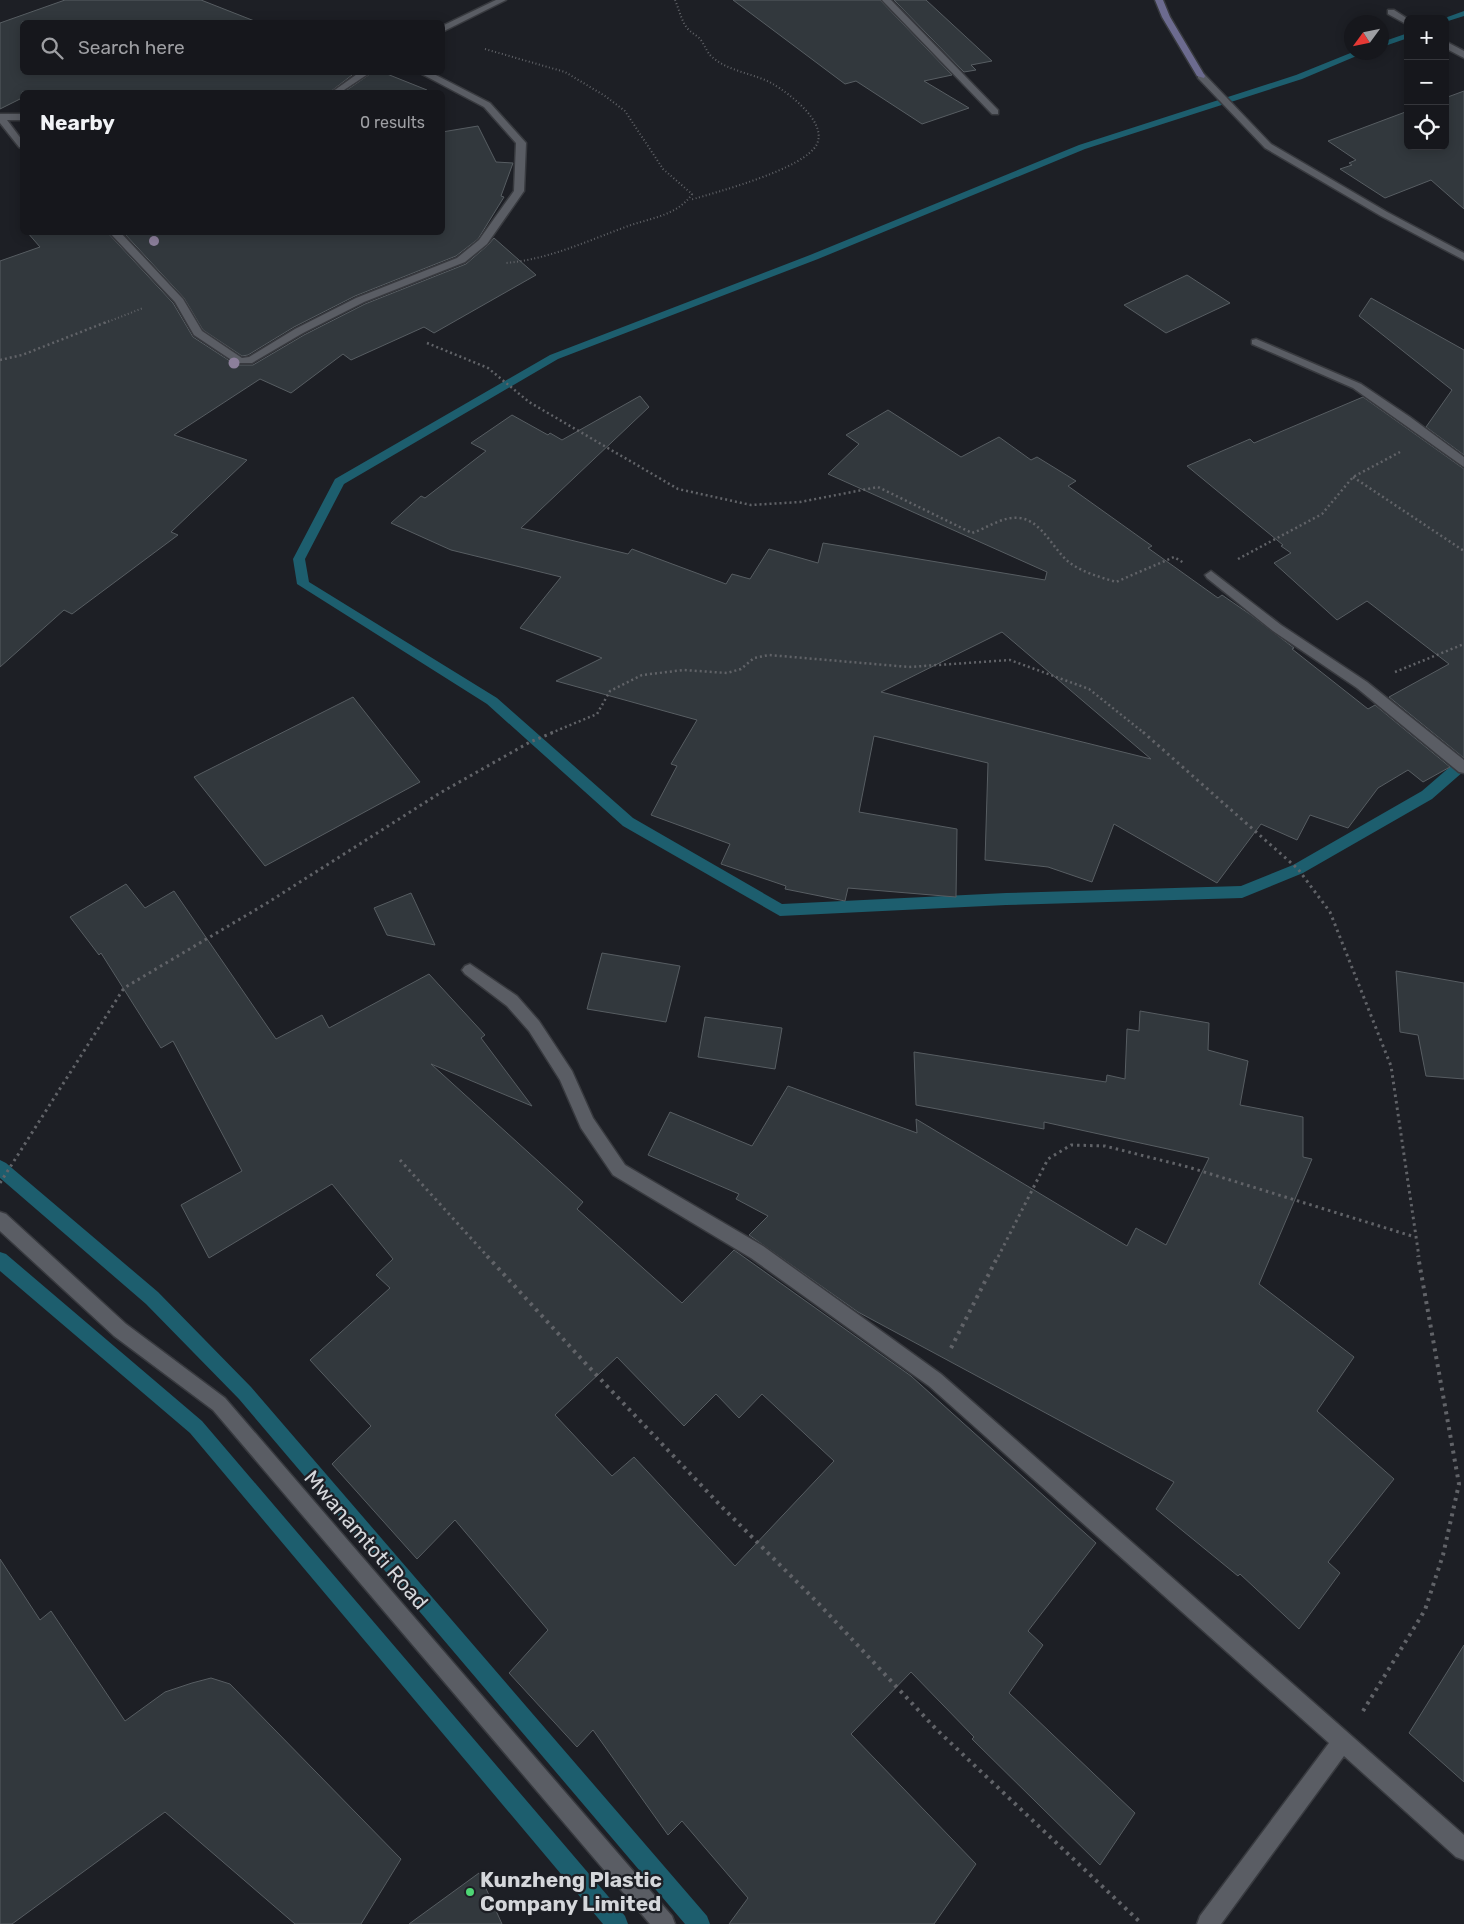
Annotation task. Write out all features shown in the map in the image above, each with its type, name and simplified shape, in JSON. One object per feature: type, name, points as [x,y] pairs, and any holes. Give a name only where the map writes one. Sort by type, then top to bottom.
[{"type":"street","points":[[445,28],[502,0]]},
{"type":"street","points":[[886,0],[995,112]]},
{"type":"street","points":[[1159,0],[1166,17],[1201,76],[1268,146],[1384,214],[1464,257]]},
{"type":"street","points":[[1391,12],[1404,20]]},
{"type":"street","points":[[1449,46],[1464,55]]},
{"type":"street","points":[[339,90],[362,75]]},
{"type":"street","points":[[117,235],[174,295],[198,333],[234,358],[246,361],[360,300],[461,260],[483,242],[520,191],[521,143],[487,105],[428,75]]},
{"type":"street","points":[[0,117],[20,117]]},
{"type":"street","points":[[0,117],[20,142]]},
{"type":"street","points":[[1256,342],[1357,386],[1406,419],[1464,463]]},
{"type":"street","points":[[1211,575],[1277,628],[1362,685],[1464,768]]},
{"type":"street","points":[[470,970],[512,1002],[534,1026],[566,1076],[587,1123],[620,1170],[757,1252],[935,1380],[1464,1849]]},
{"type":"street","name":"Mwanamtoti Road","points":[[0,1220],[120,1330],[219,1404],[664,1924]]},
{"type":"street","points":[[1208,1924],[1342,1742]]},
{"type":"path","points":[[461,260],[502,264],[550,256],[656,217],[689,200],[742,184],[790,164],[815,148],[818,141],[817,128],[805,110],[771,83],[732,69],[713,58],[686,26],[675,0]]},
{"type":"path","points":[[485,49],[565,72],[625,111],[663,169],[692,194],[689,200]]},
{"type":"path","points":[[0,360],[22,354],[174,295]]},
{"type":"path","points":[[427,343],[488,368],[529,402],[678,489],[751,505],[800,502],[878,487],[972,533],[1008,518],[1022,518],[1037,527],[1058,553],[1079,570],[1116,582],[1174,557],[1211,575],[1264,543],[1322,514],[1353,477],[1429,436]]},
{"type":"path","points":[[1353,477],[1464,551]]},
{"type":"path","points":[[1362,685],[1464,644]]},
{"type":"path","points":[[0,1183],[124,988],[267,903],[440,793],[530,742],[597,714],[610,691],[642,674],[684,670],[727,673],[742,669],[754,658],[769,655],[910,667],[1010,660],[1089,689],[1168,752],[1298,869],[1330,912],[1391,1066],[1415,1237],[1459,1484],[1443,1556],[1425,1610],[1394,1664],[1342,1742]]},
{"type":"path","points":[[935,1380],[1048,1159],[1070,1145],[1105,1146],[1188,1167],[1415,1237]]},
{"type":"path","points":[[400,1160],[587,1365],[720,1505],[819,1604],[936,1729],[1142,1924]]},
{"type":"path","points":[[1459,1484],[1464,1488]]},
{"type":"building","points":[[65,0],[201,0],[252,20],[20,20],[20,75],[352,75],[333,90],[20,90],[20,99],[0,109],[0,23]]},
{"type":"building","points":[[733,0],[880,0],[952,75],[924,81],[969,108],[922,124],[856,81],[845,84]]},
{"type":"building","points":[[894,0],[926,0],[992,61],[971,65],[976,70],[964,72]]},
{"type":"building","points":[[369,75],[390,75],[427,90],[347,90]]},
{"type":"building","points":[[1464,91],[1464,209],[1431,180],[1385,198],[1340,169],[1352,165],[1349,163],[1356,160],[1328,141],[1404,112],[1404,150],[1449,150],[1449,97]]},
{"type":"building","points":[[478,126],[496,162],[513,163],[501,196],[504,197],[478,239],[456,256],[355,296],[294,327],[248,355],[242,356],[203,330],[184,298],[126,235],[445,235],[445,132]]},
{"type":"building","points":[[30,235],[110,235],[173,303],[193,337],[236,365],[253,365],[304,335],[365,304],[466,264],[494,238],[536,275],[434,333],[424,327],[351,360],[343,354],[291,393],[260,379],[174,435],[247,460],[171,532],[178,535],[72,614],[64,610],[0,667],[0,261],[40,247]]},
{"type":"building","points":[[1187,275],[1230,303],[1166,333],[1124,305]]},
{"type":"building","points":[[1371,298],[1464,350],[1464,455],[1426,427],[1452,390],[1359,316]]},
{"type":"building","points":[[640,396],[649,407],[521,528],[628,554],[632,549],[726,584],[732,574],[750,579],[769,549],[818,563],[823,543],[1045,580],[1047,572],[828,474],[859,444],[846,435],[888,410],[961,457],[999,437],[1031,460],[1037,457],[1076,481],[1068,486],[1152,546],[1148,548],[1218,598],[1222,595],[1251,615],[1368,709],[1375,705],[1450,767],[1423,782],[1408,770],[1378,788],[1348,828],[1310,815],[1297,840],[1261,824],[1217,883],[1114,824],[1092,882],[1048,867],[985,860],[988,763],[874,736],[859,812],[957,829],[956,897],[848,888],[845,901],[785,889],[786,886],[721,864],[730,844],[651,815],[677,766],[671,764],[697,720],[556,681],[602,658],[520,628],[561,577],[451,550],[391,523],[421,496],[425,498],[486,451],[471,443],[512,415],[548,435],[550,433],[562,440]],"holes":[[[1002,632],[1151,759],[881,692]]]},
{"type":"building","points":[[1363,397],[1464,469],[1464,758],[1389,697],[1449,664],[1367,601],[1337,620],[1274,563],[1291,553],[1187,466],[1250,439],[1254,443]]},
{"type":"building","points":[[353,697],[420,782],[265,866],[194,777]]},
{"type":"building","points":[[126,884],[145,908],[174,891],[276,1039],[322,1015],[329,1028],[429,974],[485,1035],[481,1038],[532,1106],[431,1064],[583,1202],[577,1209],[682,1303],[734,1250],[911,1376],[1096,1543],[1028,1631],[1043,1645],[1009,1693],[1135,1813],[1100,1865],[972,1739],[974,1737],[911,1672],[851,1734],[976,1864],[934,1924],[729,1924],[748,1898],[682,1821],[668,1835],[593,1730],[577,1747],[509,1673],[548,1630],[455,1520],[417,1559],[332,1464],[371,1426],[310,1360],[390,1288],[376,1275],[393,1259],[332,1184],[209,1258],[181,1205],[242,1171],[173,1041],[161,1048],[101,953],[99,955],[70,917]],"holes":[[[617,1357],[684,1426],[716,1394],[739,1418],[762,1394],[834,1461],[735,1566],[634,1457],[612,1476],[555,1415]]]},
{"type":"building","points":[[411,893],[435,945],[387,935],[374,908]]},
{"type":"building","points":[[602,953],[680,966],[666,1022],[587,1009]]},
{"type":"building","points":[[1396,971],[1464,983],[1464,1079],[1426,1076],[1418,1035],[1400,1032]]},
{"type":"building","points":[[1140,1011],[1209,1023],[1208,1050],[1248,1061],[1240,1105],[1303,1117],[1303,1157],[1312,1159],[1259,1284],[1354,1357],[1317,1411],[1394,1479],[1328,1562],[1340,1573],[1299,1629],[1240,1574],[1238,1576],[1156,1509],[1174,1482],[858,1312],[749,1235],[768,1216],[736,1199],[739,1194],[648,1155],[670,1112],[752,1146],[788,1086],[917,1133],[916,1119],[1127,1246],[1136,1228],[1166,1245],[1209,1158],[1044,1122],[1044,1129],[916,1105],[914,1052],[1106,1082],[1107,1075],[1125,1079],[1127,1029],[1139,1031]]},
{"type":"building","points":[[705,1017],[782,1028],[775,1069],[698,1057]]},
{"type":"building","points":[[0,1559],[40,1620],[51,1611],[125,1721],[165,1692],[211,1678],[230,1684],[401,1859],[361,1924],[295,1924],[165,1812],[12,1924],[0,1924]]},
{"type":"building","points":[[1464,1645],[1464,1782],[1409,1733]]},
{"type":"building","name":"Kunzheng Plastic Company Limited","points":[[479,1873],[502,1924],[409,1924]]},
{"type":"waterway","points":[[1449,19],[1464,13]]},
{"type":"waterway","points":[[1389,42],[1404,37]]},
{"type":"waterway","points":[[1344,59],[1299,77],[1082,147],[814,257],[554,357],[339,482],[299,559],[303,584],[492,701],[628,822],[780,910],[1006,899],[1242,892],[1298,869],[1427,795],[1464,763]]},
{"type":"waterway","points":[[0,1168],[152,1298],[245,1393],[699,1924]]},
{"type":"waterway","points":[[0,1260],[196,1427],[617,1924]]},
{"type":"place","name":"Kunzheng Plastic Company Limited","points":[[470,1892]]}]
